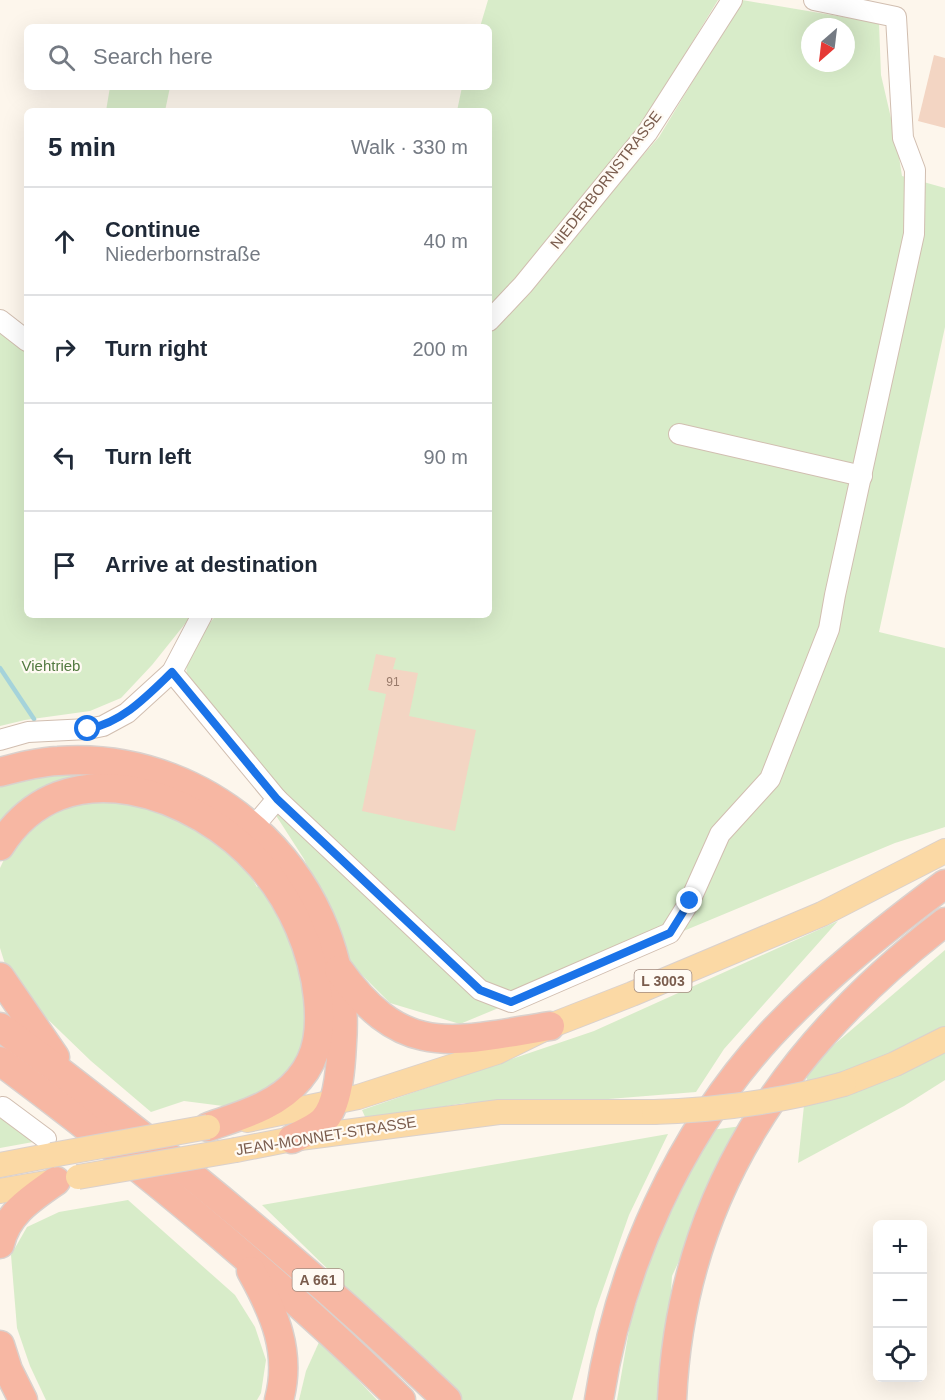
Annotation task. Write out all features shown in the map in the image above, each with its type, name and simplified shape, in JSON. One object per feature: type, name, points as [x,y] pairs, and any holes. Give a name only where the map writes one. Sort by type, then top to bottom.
[{"type":"highway","points":[[0,772],[59,761],[105,762],[158,774],[209,794],[255,827],[290,866],[319,914],[336,965],[343,1002],[341,1064],[332,1103],[324,1120],[292,1139]]},
{"type":"highway","points":[[0,846],[16,825],[46,803],[64,794],[102,787],[124,788],[166,800],[203,818],[236,842],[274,884],[301,932],[313,968],[320,1013],[316,1048],[300,1079],[277,1098],[256,1110],[208,1127]]},
{"type":"highway","points":[[599,1400],[612,1332],[642,1243],[669,1183],[713,1108],[746,1064],[808,996],[893,922],[945,884]]},
{"type":"highway","points":[[672,1400],[678,1333],[691,1269],[713,1207],[757,1120],[770,1099],[816,1041],[876,981],[945,922]]},
{"type":"highway","points":[[336,965],[364,1002],[378,1015],[393,1025],[413,1033],[436,1039],[460,1040],[550,1026]]},
{"type":"highway","points":[[0,977],[70,1079]]},
{"type":"highway","name":"A 661","points":[[0,1027],[70,1079],[275,1244],[386,1341],[447,1400]]},
{"type":"highway","name":"A 661","points":[[0,1061],[180,1201],[242,1253],[402,1400]]},
{"type":"highway","points":[[0,1244],[8,1223],[58,1163]]},
{"type":"highway","points":[[242,1253],[270,1305],[282,1342],[283,1378],[279,1400]]},
{"type":"highway","points":[[0,1345],[8,1371],[23,1400]]},
{"type":"main road","name":"L 3003","points":[[208,1127],[332,1103],[394,1086],[497,1052],[550,1026],[822,914],[945,851]]},
{"type":"main road","name":"JEAN-MONNET-STRASSE","points":[[0,1165],[236,1150],[292,1139],[499,1112],[696,1111],[765,1103],[844,1084],[895,1064],[945,1039]]},
{"type":"main road","name":"JEAN-MONNET-STRASSE","points":[[0,1191],[58,1163],[208,1127]]},
{"type":"street","name":"NIEDERBORNSTRASSE","points":[[492,318],[522,285],[647,133],[732,0]]},
{"type":"street","points":[[172,672],[277,799],[480,990],[511,1002],[670,933],[690,901],[720,834],[770,779],[829,629],[914,234],[915,170],[903,138],[896,17],[814,0]]},
{"type":"street","points":[[0,320],[24,339]]},
{"type":"street","points":[[679,434],[862,476]]},
{"type":"street","points":[[0,740],[28,732],[103,726],[127,713],[172,672],[200,618]]},
{"type":"street","points":[[261,818],[277,799]]},
{"type":"street","points":[[1,1106],[58,1163]]},
{"type":"green space","points":[[488,0],[718,0],[642,131],[492,308],[492,108],[458,108],[461,90],[492,90],[492,24],[481,24]]},
{"type":"green space","points":[[742,0],[849,18],[801,18],[801,72],[855,72],[855,19],[879,23],[881,75],[902,176],[945,188],[945,327],[879,632],[945,648],[945,827],[895,843],[460,1024],[390,1003],[348,961],[304,859],[221,730],[187,687],[186,654],[214,618],[492,618],[492,328],[659,137]]},
{"type":"green space","points":[[110,90],[169,90],[166,108],[106,108]]},
{"type":"green space","name":"Viehtrieb","points":[[0,327],[24,347],[24,618],[190,618],[152,665],[121,698],[90,711],[25,720],[0,726]]},
{"type":"green space","points":[[95,772],[0,827],[0,784],[23,775]]},
{"type":"green space","points":[[132,794],[208,834],[247,870],[257,887],[262,883],[276,902],[307,984],[305,1029],[300,1054],[288,1070],[266,1090],[231,1107],[184,1101],[151,1112],[91,1061],[35,1007],[5,964],[0,948],[0,868],[8,851],[33,825],[64,804]]},
{"type":"green space","points":[[838,921],[724,1049],[696,1092],[571,1102],[465,1103],[366,1119],[362,1110],[594,1031]]},
{"type":"green space","points":[[945,950],[945,1080],[904,1106],[798,1163],[808,1067]]},
{"type":"green space","points":[[5,1118],[33,1142],[0,1148],[0,1119]]},
{"type":"green space","points":[[742,1126],[672,1276],[664,1400],[617,1400],[630,1324],[653,1249],[711,1130]]},
{"type":"green space","points":[[668,1134],[629,1215],[596,1309],[572,1400],[462,1400],[262,1205]]},
{"type":"green space","points":[[128,1200],[235,1295],[255,1327],[266,1360],[261,1393],[257,1400],[46,1400],[30,1366],[17,1328],[11,1255],[27,1227],[59,1212]]},
{"type":"green space","points":[[320,1340],[377,1400],[299,1400],[306,1371]]},
{"type":"building","points":[[934,55],[945,58],[945,128],[918,121]]},
{"type":"building","points":[[376,654],[396,658],[393,669],[418,673],[409,716],[476,730],[455,831],[362,811],[386,694],[368,690]]},
{"type":"waterway","points":[[0,668],[34,719]]},
{"type":"route","points":[[88,729],[103,726],[127,713],[172,672],[277,799],[480,990],[511,1002],[670,933],[690,901]]}]
